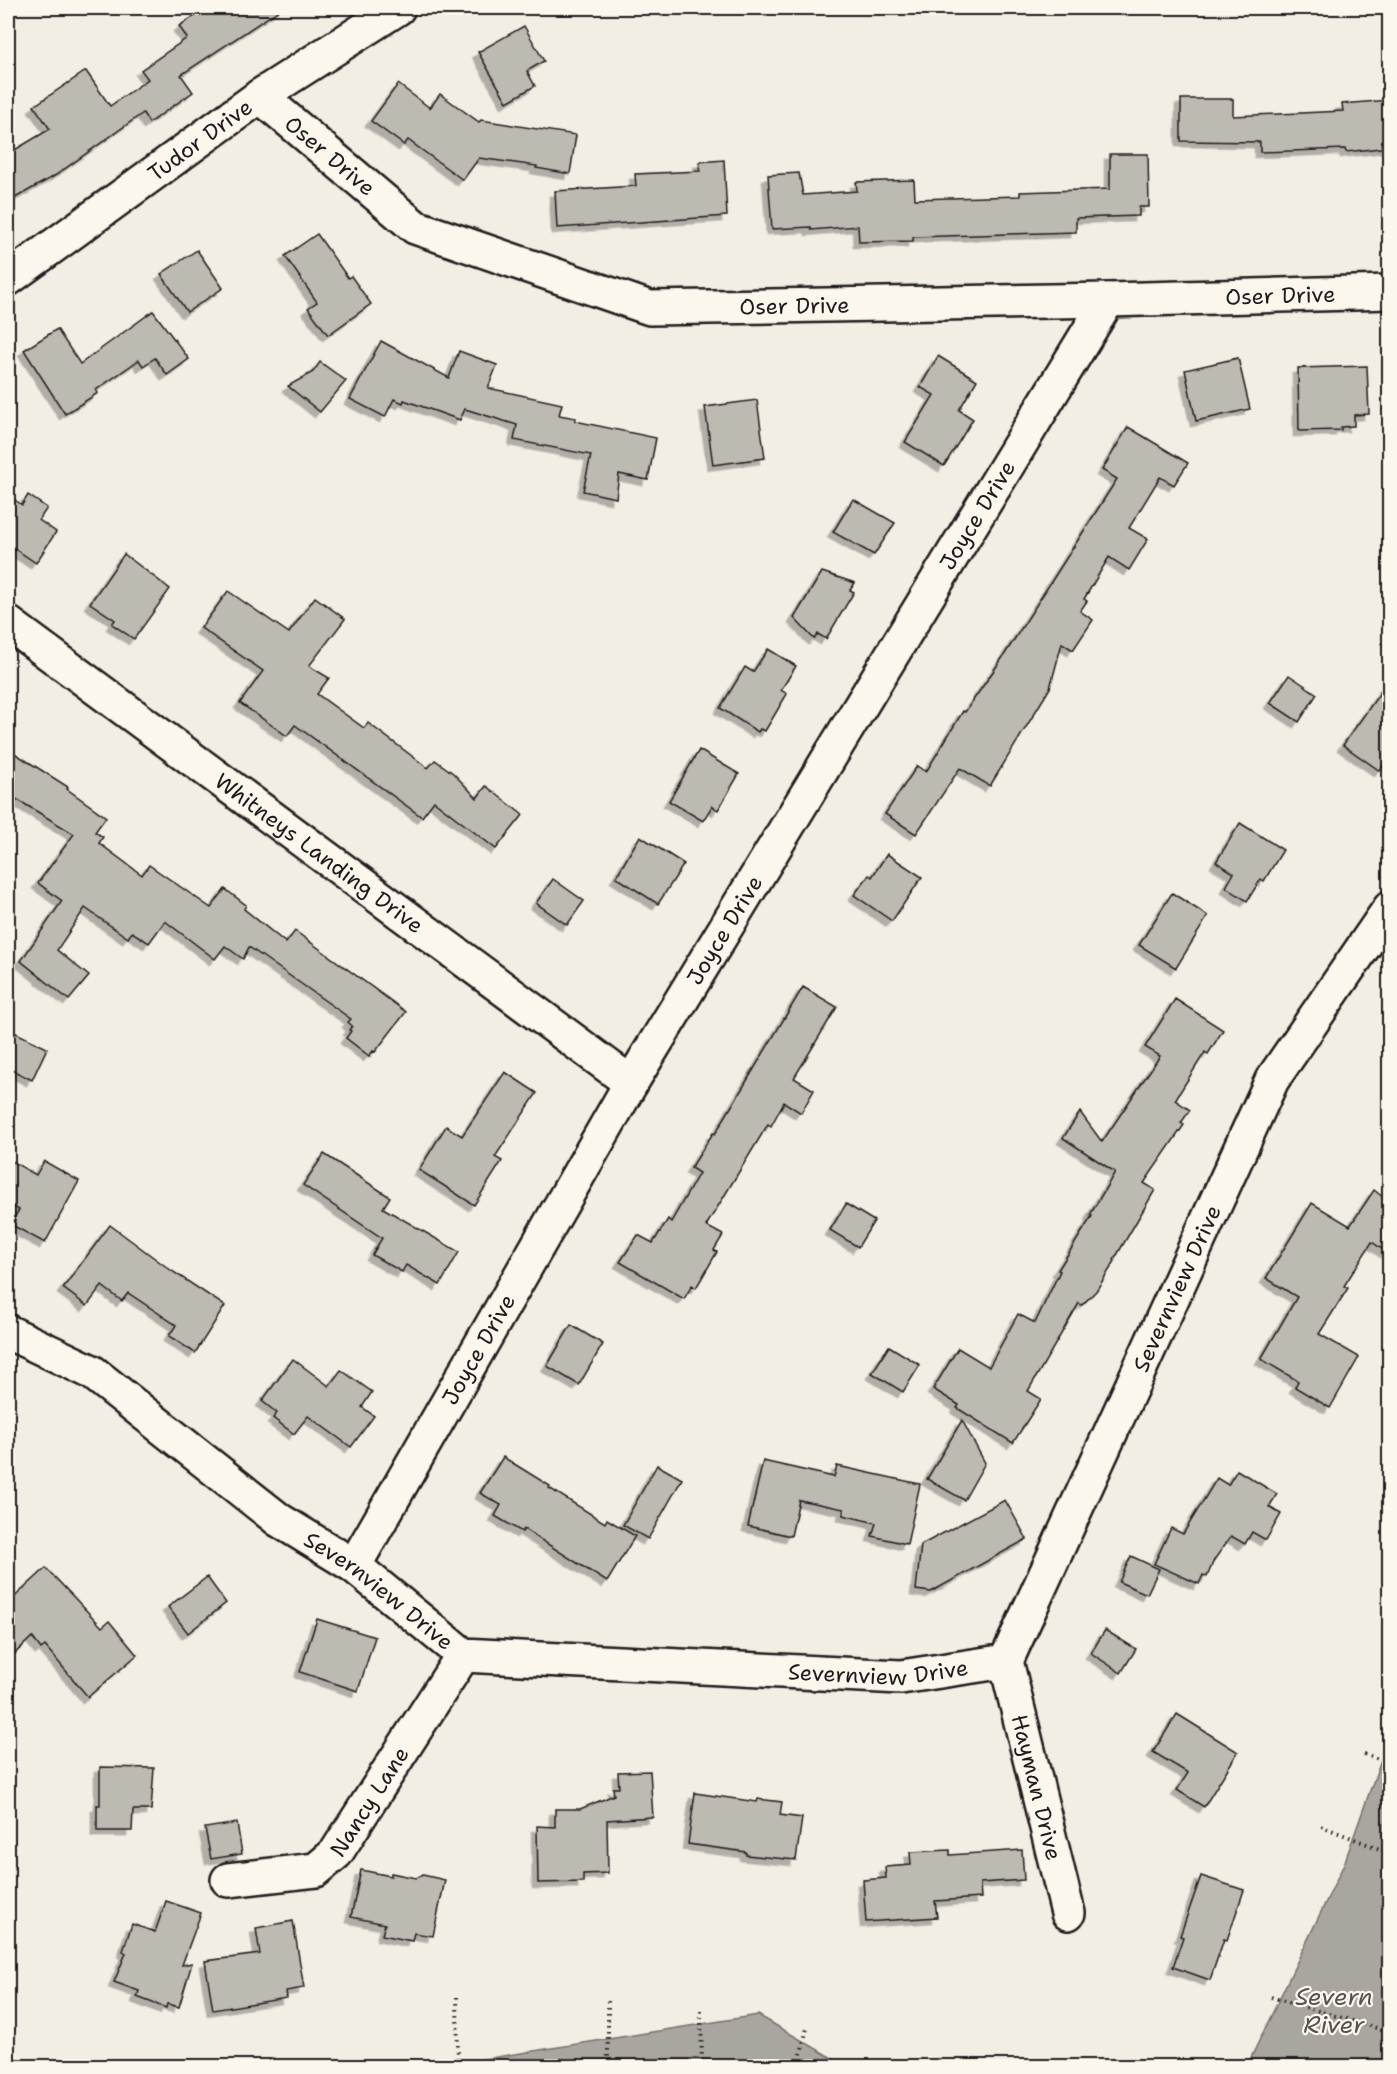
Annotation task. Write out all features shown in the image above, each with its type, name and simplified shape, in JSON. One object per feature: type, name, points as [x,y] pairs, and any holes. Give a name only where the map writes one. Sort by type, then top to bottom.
[{"type":"street","name":"Tudor Drive","points":[[8,279],[260,96],[398,8]]},
{"type":"street","name":"Oser Drive","points":[[260,96],[415,228],[650,308],[1108,300],[1389,292]]},
{"type":"street","name":"Joyce Drive","points":[[354,1566],[631,1083],[1108,300]]},
{"type":"street","name":"Whitneys Landing Drive","points":[[8,623],[631,1083]]},
{"type":"street","name":"Severnview Drive","points":[[8,1332],[92,1372],[279,1520],[354,1566],[463,1655],[901,1677],[1006,1661],[1272,1080],[1389,908]]},
{"type":"street","name":"Nancy Lane","points":[[228,1880],[316,1870],[336,1853],[463,1655]]},
{"type":"street","name":"Hayman Drive","points":[[1006,1661],[1068,1913]]},
{"type":"path","points":[[1364,1754],[1389,1763]]},
{"type":"path","points":[[1321,1826],[1389,1853]]},
{"type":"path","points":[[457,1997],[458,2067]]},
{"type":"path","points":[[1271,1997],[1389,2032]]},
{"type":"path","points":[[608,2001],[608,2067]]},
{"type":"path","points":[[701,2011],[702,2067]]},
{"type":"path","points":[[8,2027],[16,2031]]},
{"type":"path","points":[[798,2067],[807,2028]]},
{"type":"water","name":"Severn River","points":[[1389,1737],[1389,2066],[1247,2066],[1344,1864]]},
{"type":"water","points":[[758,2015],[846,2066],[440,2066]]},
{"type":"building","points":[[207,8],[282,8],[181,75],[193,92],[149,123],[143,113],[56,175],[8,202],[8,154],[50,129],[34,106],[86,71],[110,106],[148,79],[141,70],[187,38],[179,26]]},
{"type":"building","points":[[524,26],[544,61],[527,71],[535,86],[507,102],[478,52]]},
{"type":"building","points":[[398,84],[430,108],[440,94],[479,122],[481,120],[576,135],[570,174],[536,168],[537,166],[479,158],[463,180],[408,140],[404,145],[371,121]]},
{"type":"building","points":[[1181,99],[1233,99],[1233,116],[1343,111],[1342,104],[1389,100],[1389,147],[1346,152],[1345,149],[1260,152],[1260,142],[1181,141]]},
{"type":"building","points":[[1110,154],[1148,154],[1149,207],[1139,207],[1139,216],[1076,218],[1076,232],[913,237],[913,241],[859,242],[858,226],[811,230],[811,227],[772,229],[768,175],[799,173],[803,195],[857,191],[856,182],[914,180],[915,199],[1020,196],[1020,192],[1110,189]]},
{"type":"building","points":[[724,160],[727,216],[557,228],[555,191],[636,186],[635,174],[700,171],[699,162]]},
{"type":"building","points":[[317,234],[348,278],[351,276],[371,304],[328,335],[308,308],[317,302],[285,256]]},
{"type":"building","points":[[197,250],[223,288],[187,312],[161,274]]},
{"type":"building","points":[[153,311],[189,359],[167,375],[155,358],[143,366],[139,360],[96,390],[98,393],[65,414],[24,350],[57,329],[80,364]]},
{"type":"building","points":[[381,341],[449,378],[459,351],[497,365],[488,388],[562,404],[559,415],[576,418],[575,421],[656,438],[648,480],[619,474],[616,498],[583,491],[591,455],[514,440],[517,425],[465,409],[460,420],[404,400],[403,403],[394,399],[385,417],[350,399]]},
{"type":"building","points":[[938,356],[977,380],[959,410],[973,419],[944,466],[905,442],[934,395],[920,387]]},
{"type":"building","points":[[1238,358],[1250,409],[1196,421],[1185,370]]},
{"type":"building","points":[[320,362],[346,381],[320,412],[288,386],[313,372]]},
{"type":"building","points":[[1367,366],[1369,414],[1354,415],[1354,426],[1341,427],[1341,430],[1299,431],[1298,368]]},
{"type":"building","points":[[757,400],[765,458],[713,465],[705,407]]},
{"type":"building","points":[[1128,427],[1188,463],[1174,485],[1160,477],[1129,528],[1148,539],[1129,570],[1109,557],[1084,599],[1087,601],[1080,611],[1093,620],[1073,650],[1062,643],[1050,688],[990,786],[960,768],[916,834],[885,814],[917,766],[926,772],[963,711],[965,712],[1003,657],[1117,479],[1102,470]]},
{"type":"building","points":[[8,495],[22,505],[28,495],[47,508],[39,520],[56,532],[36,563],[8,544]]},
{"type":"building","points":[[853,499],[895,523],[874,555],[833,532]]},
{"type":"building","points":[[124,554],[170,589],[134,639],[112,624],[115,620],[90,603]]},
{"type":"building","points":[[822,572],[855,583],[850,590],[854,592],[826,639],[818,634],[814,639],[794,618]]},
{"type":"building","points":[[228,591],[289,633],[315,597],[345,619],[309,666],[329,678],[317,694],[364,728],[368,723],[428,768],[435,760],[453,773],[477,798],[486,786],[523,815],[496,849],[434,801],[422,817],[295,725],[287,736],[240,703],[263,671],[201,628]]},
{"type":"building","points":[[768,649],[796,666],[781,690],[787,694],[765,731],[760,729],[758,732],[720,708],[745,667],[753,672]]},
{"type":"building","points":[[1289,675],[1317,694],[1299,722],[1270,703]]},
{"type":"building","points":[[1389,680],[1389,757],[1380,771],[1343,745]]},
{"type":"building","points":[[8,749],[68,787],[67,789],[106,817],[95,832],[103,837],[99,843],[142,875],[149,865],[211,908],[225,889],[246,905],[244,909],[286,943],[295,931],[406,1012],[375,1052],[373,1051],[369,1056],[346,1038],[351,1031],[349,1030],[352,1026],[348,1022],[351,1019],[249,947],[243,959],[225,946],[215,959],[165,921],[149,943],[132,932],[128,938],[85,908],[57,950],[89,976],[69,1000],[21,961],[62,901],[38,883],[74,834],[8,794]]},
{"type":"building","points":[[699,750],[739,774],[718,810],[712,806],[703,821],[669,801]]},
{"type":"building","points":[[1240,823],[1283,850],[1264,881],[1261,879],[1247,901],[1226,887],[1234,873],[1216,862]]},
{"type":"building","points":[[640,836],[684,864],[658,904],[616,877]]},
{"type":"building","points":[[887,854],[922,877],[892,921],[854,895],[869,875],[872,877]]},
{"type":"building","points":[[553,879],[584,901],[567,925],[536,903]]},
{"type":"building","points":[[1172,893],[1208,916],[1176,968],[1139,945]]},
{"type":"building","points":[[803,987],[837,1007],[794,1078],[814,1090],[801,1113],[784,1102],[771,1126],[768,1124],[706,1226],[723,1235],[714,1250],[717,1252],[696,1288],[692,1285],[684,1299],[620,1262],[638,1235],[653,1243],[668,1219],[671,1222],[699,1173],[691,1168],[713,1133],[715,1134]]},
{"type":"building","points":[[1175,999],[1223,1030],[1208,1054],[1205,1052],[1175,1100],[1190,1110],[1181,1123],[1184,1125],[1144,1183],[1155,1190],[1115,1261],[1096,1291],[1082,1305],[1079,1303],[1028,1391],[1041,1399],[1013,1443],[957,1408],[959,1405],[933,1389],[958,1348],[989,1367],[1018,1314],[1035,1323],[1060,1271],[1058,1270],[1092,1216],[1090,1215],[1115,1172],[1063,1138],[1080,1112],[1102,1142],[1160,1056],[1145,1047]]},
{"type":"building","points":[[8,1029],[47,1048],[32,1080],[8,1068]]},
{"type":"building","points":[[505,1072],[537,1093],[495,1157],[502,1161],[474,1205],[419,1170],[446,1126],[462,1136]]},
{"type":"building","points":[[324,1154],[390,1197],[383,1208],[459,1252],[440,1285],[406,1265],[402,1272],[372,1255],[382,1238],[303,1185]]},
{"type":"building","points":[[8,1159],[36,1175],[44,1161],[79,1181],[45,1243],[10,1224],[19,1210],[8,1203]]},
{"type":"building","points":[[1374,1190],[1389,1202],[1389,1254],[1372,1242],[1344,1286],[1348,1288],[1319,1334],[1359,1357],[1330,1408],[1295,1387],[1298,1381],[1261,1359],[1297,1297],[1266,1278],[1312,1203],[1350,1226]]},
{"type":"building","points":[[846,1204],[874,1221],[858,1247],[830,1230]]},
{"type":"building","points":[[110,1225],[172,1271],[225,1306],[195,1353],[169,1336],[176,1325],[128,1293],[122,1301],[102,1286],[87,1306],[63,1288]]},
{"type":"building","points":[[571,1325],[603,1344],[579,1385],[547,1366]]},
{"type":"building","points":[[889,1346],[920,1365],[903,1392],[872,1373]]},
{"type":"building","points":[[293,1359],[329,1386],[341,1370],[372,1392],[362,1407],[374,1416],[351,1447],[308,1416],[294,1434],[273,1418],[277,1413],[262,1401]]},
{"type":"building","points":[[962,1420],[985,1463],[964,1500],[927,1479]]},
{"type":"building","points":[[503,1457],[605,1523],[607,1519],[635,1536],[607,1582],[524,1529],[522,1532],[495,1516],[501,1505],[480,1493]]},
{"type":"building","points":[[763,1461],[834,1477],[837,1466],[920,1484],[907,1544],[872,1536],[876,1523],[843,1515],[844,1509],[799,1500],[791,1536],[748,1526]]},
{"type":"building","points":[[657,1465],[682,1479],[648,1539],[623,1525]]},
{"type":"building","points":[[1237,1470],[1277,1494],[1269,1507],[1281,1514],[1266,1540],[1252,1532],[1245,1544],[1231,1536],[1214,1560],[1207,1577],[1203,1575],[1199,1584],[1154,1564],[1171,1528],[1183,1534],[1217,1478],[1228,1485]]},
{"type":"building","points":[[1005,1500],[1027,1539],[931,1592],[916,1590],[921,1545]]},
{"type":"building","points":[[1131,1556],[1159,1569],[1147,1594],[1119,1582]]},
{"type":"building","points":[[46,1568],[102,1627],[109,1621],[137,1655],[88,1697],[45,1646],[41,1649],[32,1637],[8,1660],[8,1603]]},
{"type":"building","points":[[207,1577],[226,1603],[188,1633],[168,1607]]},
{"type":"building","points":[[317,1619],[375,1637],[358,1691],[300,1672]]},
{"type":"building","points":[[1105,1630],[1136,1649],[1121,1673],[1091,1653]]},
{"type":"building","points":[[1177,1714],[1238,1752],[1204,1807],[1177,1790],[1188,1773],[1153,1752]]},
{"type":"building","points":[[100,1767],[154,1768],[151,1810],[133,1810],[132,1831],[97,1831]]},
{"type":"building","points":[[650,1771],[653,1817],[607,1820],[608,1873],[583,1874],[583,1882],[538,1883],[537,1826],[555,1827],[555,1809],[580,1809],[614,1795],[613,1788],[619,1788],[618,1772]]},
{"type":"building","points":[[695,1793],[757,1802],[758,1799],[782,1802],[780,1815],[802,1818],[796,1860],[746,1855],[746,1852],[688,1844]]},
{"type":"building","points":[[237,1823],[242,1854],[211,1859],[205,1828]]},
{"type":"building","points":[[950,1850],[950,1855],[1022,1850],[1024,1880],[980,1883],[981,1898],[935,1901],[937,1917],[866,1922],[863,1880],[886,1878],[885,1867],[911,1865],[910,1852]]},
{"type":"building","points":[[361,1870],[391,1876],[391,1873],[416,1878],[423,1875],[445,1880],[433,1936],[414,1933],[412,1941],[382,1935],[385,1924],[351,1917]]},
{"type":"building","points":[[1201,1876],[1244,1890],[1210,1980],[1173,1967],[1183,1937],[1180,1936]]},
{"type":"building","points":[[166,1901],[201,1913],[182,1965],[192,1963],[179,2007],[167,2004],[166,2008],[137,1997],[139,1991],[114,1982],[126,1953],[123,1951],[132,1924],[155,1932]]},
{"type":"building","points":[[293,1921],[304,1988],[286,1991],[287,1998],[213,2010],[205,1961],[260,1954],[256,1928]]}]
